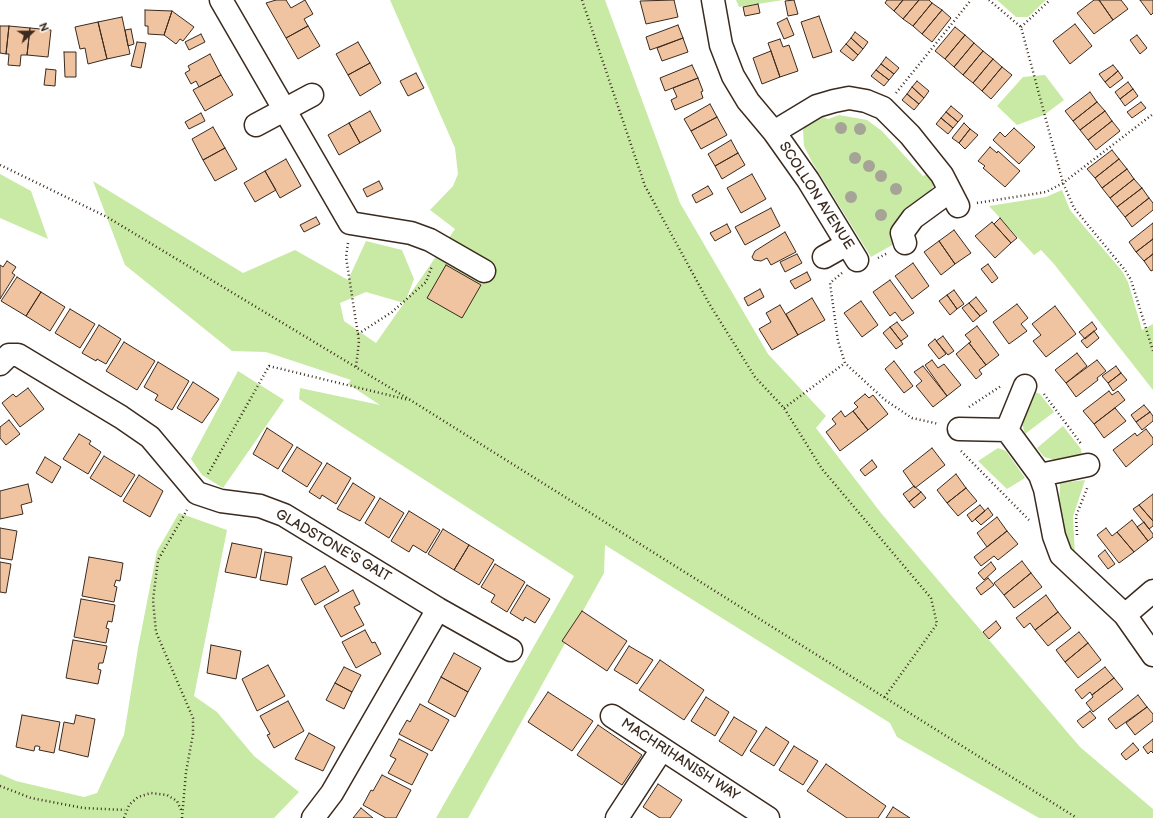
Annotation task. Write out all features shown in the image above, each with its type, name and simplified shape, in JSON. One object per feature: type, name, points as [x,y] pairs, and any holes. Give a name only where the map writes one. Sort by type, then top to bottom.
[{"type":"street","points":[[221,0],[350,223],[411,233],[438,244],[484,271]]},
{"type":"street","name":"SCOLLON AVENUE","points":[[713,0],[721,45],[733,76],[748,101],[774,132],[808,180],[852,252]]},
{"type":"street","points":[[256,125],[312,95]]},
{"type":"street","name":"SCOLLON AVENUE","points":[[774,132],[817,106],[849,98],[866,101],[884,108],[910,135],[942,175],[954,198]]},
{"type":"street","points":[[905,243],[902,233],[913,218],[954,198]]},
{"type":"street","points":[[824,257],[852,252]]},
{"type":"street","points":[[3,354],[18,355],[122,417],[150,437],[197,493]]},
{"type":"street","points":[[1007,430],[1025,386]]},
{"type":"street","points":[[959,429],[1007,430]]},
{"type":"street","points":[[1007,430],[1040,474],[1045,488],[1054,536],[1060,555],[1125,615],[1153,655]]},
{"type":"street","points":[[1040,474],[1088,465]]},
{"type":"street","name":"GLADSTONE'S GAIT","points":[[197,493],[221,501],[260,506],[284,515],[438,609],[511,650]]},
{"type":"street","points":[[1125,615],[1153,591]]},
{"type":"street","points":[[313,818],[332,793],[438,609]]},
{"type":"street","name":"MACHRIHANISH WAY","points":[[612,716],[768,818]]},
{"type":"street","points":[[617,818],[662,749]]},
{"type":"path","points":[[582,0],[645,186],[710,305],[755,377],[784,408],[822,469],[931,598],[937,624],[884,698]]},
{"type":"path","points":[[884,108],[971,0]]},
{"type":"path","points":[[989,0],[1021,27],[1063,183],[1074,208],[1126,270],[1131,280],[1153,350]]},
{"type":"path","points":[[1021,27],[1050,0]]},
{"type":"path","points":[[954,198],[1046,192],[1063,183],[1153,114]]},
{"type":"path","points":[[0,165],[108,217],[356,367],[1077,818]]},
{"type":"path","points":[[350,223],[346,257],[358,334],[356,367]]},
{"type":"path","points":[[358,334],[392,312],[426,282],[438,244]]},
{"type":"path","points":[[852,252],[830,283],[838,341],[845,363],[885,400],[912,418],[959,429]]},
{"type":"path","points":[[784,408],[845,363]]},
{"type":"path","points":[[182,818],[186,772],[193,734],[193,718],[156,632],[153,600],[158,560],[269,366],[412,401]]},
{"type":"path","points":[[0,786],[39,800],[82,808],[125,810]]},
{"type":"path","points":[[124,818],[125,810],[138,797],[151,793],[168,795],[177,802],[182,812]]},
{"type":"green space","points":[[390,0],[605,0],[680,203],[768,354],[826,416],[816,428],[881,513],[1080,747],[1153,809],[1153,818],[1039,818],[897,737],[890,723],[605,545],[604,573],[468,818],[436,818],[574,576],[299,399],[300,388],[380,405],[348,384],[351,380],[266,352],[232,351],[125,265],[93,181],[243,273],[295,250],[348,280],[366,241],[402,250],[414,279],[406,300],[455,229],[430,210],[453,186],[458,174],[455,148]],"holes":[[[366,292],[404,303],[376,343],[344,321],[340,303]]]},
{"type":"green space","points":[[736,0],[783,0],[739,7]]},
{"type":"green space","points":[[997,0],[1046,0],[1028,17],[1016,17]]},
{"type":"green space","points":[[1045,75],[1064,100],[1044,115],[1017,125],[997,106],[1023,77]]},
{"type":"green space","points":[[817,114],[828,119],[839,115],[867,120],[882,131],[923,176],[931,172],[933,187],[922,199],[900,216],[895,231],[894,244],[871,257],[812,162],[804,146],[803,130],[807,122]]},
{"type":"green space","points":[[0,174],[31,191],[48,239],[0,218]]},
{"type":"green space","points":[[1062,190],[1070,210],[1122,271],[1128,282],[1142,330],[1153,324],[1153,390],[1054,264],[1041,250],[1034,255],[989,206],[1046,197]]},
{"type":"green space","points":[[238,371],[284,400],[223,488],[202,475],[191,459]]},
{"type":"green space","points":[[1033,391],[1040,394],[1054,412],[1025,434],[1022,424]]},
{"type":"green space","points":[[1063,426],[1081,449],[1082,456],[1055,460],[1044,457],[1037,448]]},
{"type":"green space","points":[[998,448],[1006,451],[1025,478],[1007,489],[978,461]]},
{"type":"green space","points":[[1085,480],[1073,517],[1075,555],[1063,536],[1059,509],[1060,483]]},
{"type":"green space","points":[[179,513],[227,530],[194,696],[217,712],[254,756],[299,792],[274,818],[0,818],[0,774],[16,781],[84,797],[97,793],[124,735],[138,648],[157,551]]},
{"type":"building","points":[[276,0],[286,0],[291,8],[305,0],[313,14],[304,19],[308,26],[286,38],[266,3]]},
{"type":"building","points":[[674,0],[678,17],[646,24],[640,1]]},
{"type":"building","points":[[794,0],[798,14],[788,16],[785,1]]},
{"type":"building","points":[[887,0],[903,0],[894,11],[885,3]]},
{"type":"building","points":[[903,0],[919,0],[903,19],[894,11]]},
{"type":"building","points":[[919,0],[929,0],[932,3],[913,26],[903,19]]},
{"type":"building","points":[[1094,0],[1099,0],[1113,20],[1094,34],[1077,13]]},
{"type":"building","points":[[1099,0],[1121,0],[1128,9],[1113,20]]},
{"type":"building","points":[[1140,0],[1153,0],[1153,13],[1151,15]]},
{"type":"building","points":[[932,3],[942,10],[922,34],[913,26]]},
{"type":"building","points":[[758,4],[760,13],[745,16],[743,7]]},
{"type":"building","points":[[145,10],[172,11],[164,35],[148,34],[148,26],[145,26]]},
{"type":"building","points":[[942,10],[951,18],[932,42],[922,34]]},
{"type":"building","points":[[172,11],[194,27],[183,41],[180,39],[176,44],[164,35]]},
{"type":"building","points":[[819,16],[832,52],[813,58],[801,22]]},
{"type":"building","points":[[122,17],[130,54],[107,59],[98,22]]},
{"type":"building","points":[[787,18],[794,35],[784,39],[777,23]]},
{"type":"building","points":[[98,22],[107,59],[88,64],[85,48],[80,49],[75,27]]},
{"type":"building","points":[[1075,24],[1092,46],[1070,64],[1053,41]]},
{"type":"building","points":[[678,25],[683,38],[650,50],[646,37]]},
{"type":"building","points":[[0,26],[9,26],[6,54],[0,53]]},
{"type":"building","points":[[9,26],[30,28],[27,55],[21,55],[20,66],[8,65],[9,54],[6,54]]},
{"type":"building","points":[[308,26],[320,46],[298,59],[286,38]]},
{"type":"building","points":[[955,27],[965,35],[945,59],[935,51]]},
{"type":"building","points":[[30,28],[51,30],[48,57],[27,55]]},
{"type":"building","points":[[131,29],[134,44],[128,46],[125,30]]},
{"type":"building","points":[[855,32],[868,42],[863,49],[851,38]]},
{"type":"building","points":[[201,34],[205,42],[189,50],[185,42]]},
{"type":"building","points":[[965,35],[974,43],[954,67],[945,59]]},
{"type":"building","points":[[1137,35],[1147,48],[1140,54],[1130,40]]},
{"type":"building","points":[[683,38],[688,52],[662,61],[657,48]]},
{"type":"building","points":[[851,38],[863,49],[858,55],[846,44]]},
{"type":"building","points":[[780,39],[783,47],[789,45],[798,71],[780,77],[768,43]]},
{"type":"building","points":[[137,42],[146,43],[141,68],[131,66]]},
{"type":"building","points":[[358,42],[370,63],[348,75],[336,54]]},
{"type":"building","points":[[974,43],[983,51],[963,75],[954,67]]},
{"type":"building","points":[[846,44],[858,55],[853,61],[840,51]]},
{"type":"building","points":[[771,51],[780,77],[762,84],[753,58]]},
{"type":"building","points":[[983,51],[993,59],[973,83],[963,75]]},
{"type":"building","points":[[64,52],[76,52],[76,77],[65,77]]},
{"type":"building","points":[[210,54],[221,75],[199,87],[196,81],[191,84],[185,73],[190,70],[188,66]]},
{"type":"building","points":[[886,57],[899,68],[894,74],[881,64]]},
{"type":"building","points":[[993,59],[1002,67],[982,91],[973,83]]},
{"type":"building","points":[[370,63],[381,83],[360,96],[348,75]]},
{"type":"building","points":[[881,64],[894,74],[889,80],[876,70]]},
{"type":"building","points":[[692,65],[698,78],[665,91],[660,78]]},
{"type":"building","points":[[1113,65],[1118,71],[1105,82],[1099,74]]},
{"type":"building","points":[[1002,67],[1012,75],[991,99],[982,91]]},
{"type":"building","points":[[46,69],[56,70],[55,86],[44,85]]},
{"type":"building","points":[[876,70],[889,80],[884,86],[871,76]]},
{"type":"building","points":[[1118,71],[1123,78],[1110,88],[1105,82]]},
{"type":"building","points":[[416,73],[424,88],[408,96],[400,81]]},
{"type":"building","points":[[221,75],[233,95],[205,111],[193,90]]},
{"type":"building","points":[[698,78],[703,91],[701,92],[703,98],[675,110],[671,100],[677,97],[673,88]]},
{"type":"building","points":[[917,81],[929,91],[924,98],[912,87]]},
{"type":"building","points":[[1128,82],[1133,89],[1120,99],[1115,92]]},
{"type":"building","points":[[912,87],[924,98],[919,104],[907,94]]},
{"type":"building","points":[[1133,89],[1138,96],[1125,106],[1120,99]]},
{"type":"building","points":[[1090,92],[1097,102],[1073,121],[1065,111]]},
{"type":"building","points":[[907,94],[919,104],[914,110],[902,100]]},
{"type":"building","points":[[1097,102],[1105,111],[1080,130],[1073,121]]},
{"type":"building","points":[[1141,102],[1146,108],[1132,118],[1127,112]]},
{"type":"building","points":[[710,104],[717,117],[691,131],[684,119]]},
{"type":"building","points":[[951,106],[963,116],[958,122],[946,112]]},
{"type":"building","points":[[370,111],[381,131],[360,143],[349,123]]},
{"type":"building","points":[[1105,111],[1112,121],[1088,140],[1080,130]]},
{"type":"building","points":[[946,112],[958,122],[953,128],[941,118]]},
{"type":"building","points":[[201,113],[205,121],[189,129],[185,122]]},
{"type":"building","points":[[717,117],[727,135],[701,149],[691,131]]},
{"type":"building","points":[[941,118],[953,128],[948,134],[936,124]]},
{"type":"building","points":[[1112,121],[1120,131],[1096,150],[1088,140]]},
{"type":"building","points":[[349,123],[360,143],[339,155],[328,135]]},
{"type":"building","points":[[964,123],[970,129],[959,143],[952,138]]},
{"type":"building","points":[[213,127],[225,148],[203,160],[192,139]]},
{"type":"building","points":[[1014,128],[1035,147],[1019,164],[993,140],[1000,132],[1005,137]]},
{"type":"building","points":[[970,129],[978,135],[965,149],[959,143]]},
{"type":"building","points":[[731,140],[738,153],[715,166],[708,154]]},
{"type":"building","points":[[990,147],[997,153],[998,151],[1020,171],[1005,187],[983,168],[985,166],[978,161]]},
{"type":"building","points":[[225,148],[237,169],[215,181],[203,160]]},
{"type":"building","points":[[1112,150],[1119,159],[1095,178],[1087,169]]},
{"type":"building","points":[[738,153],[745,165],[722,179],[715,166]]},
{"type":"building","points":[[286,159],[301,186],[280,198],[265,171]]},
{"type":"building","points":[[1119,159],[1127,169],[1102,188],[1095,178]]},
{"type":"building","points":[[1127,169],[1134,179],[1110,198],[1102,188]]},
{"type":"building","points":[[265,171],[276,190],[255,202],[244,183]]},
{"type":"building","points":[[752,174],[766,199],[741,213],[727,188]]},
{"type":"building","points":[[1134,179],[1142,188],[1117,207],[1110,198]]},
{"type":"building","points":[[379,181],[383,189],[367,197],[363,189]]},
{"type":"building","points":[[708,186],[713,194],[696,203],[692,195]]},
{"type":"building","points":[[1142,188],[1149,198],[1125,217],[1117,207]]},
{"type":"building","points":[[1149,198],[1153,203],[1153,210],[1132,227],[1125,217]]},
{"type":"building","points":[[771,208],[780,226],[745,245],[735,227]]},
{"type":"building","points":[[316,217],[320,224],[304,232],[300,225]]},
{"type":"building","points":[[1000,218],[1017,238],[1011,243],[994,224]]},
{"type":"building","points":[[992,222],[1011,243],[995,258],[975,236]]},
{"type":"building","points":[[1153,223],[1153,239],[1136,252],[1129,242]]},
{"type":"building","points":[[727,224],[731,232],[715,241],[710,233]]},
{"type":"building","points":[[954,230],[971,253],[955,264],[939,241]]},
{"type":"building","points":[[785,232],[796,252],[771,265],[767,258],[761,261],[754,260],[752,257],[755,251]]},
{"type":"building","points":[[1153,239],[1153,254],[1144,261],[1136,252]]},
{"type":"building","points":[[939,241],[955,264],[941,275],[924,252]]},
{"type":"building","points":[[797,254],[802,263],[785,272],[780,262]]},
{"type":"building","points":[[1153,254],[1153,270],[1151,271],[1144,261]]},
{"type":"building","points":[[7,261],[16,267],[12,273],[15,275],[0,299],[0,265],[3,267]]},
{"type":"building","points":[[913,263],[929,286],[912,299],[895,276]]},
{"type":"building","points":[[988,264],[998,278],[992,283],[981,269]]},
{"type":"building","points":[[446,265],[481,285],[462,318],[427,298]]},
{"type":"building","points":[[807,272],[811,280],[795,289],[790,281]]},
{"type":"building","points":[[17,277],[41,292],[26,316],[1,301]]},
{"type":"building","points":[[890,280],[914,313],[902,321],[895,312],[890,316],[873,292]]},
{"type":"building","points":[[760,289],[764,297],[748,306],[744,298]]},
{"type":"building","points":[[954,290],[964,304],[957,309],[947,295]]},
{"type":"building","points":[[41,292],[65,307],[50,331],[26,316]]},
{"type":"building","points":[[947,295],[957,309],[950,315],[939,301]]},
{"type":"building","points":[[976,297],[987,311],[980,316],[969,303]]},
{"type":"building","points":[[812,298],[825,320],[798,335],[786,314]]},
{"type":"building","points":[[861,301],[878,325],[862,337],[844,313]]},
{"type":"building","points":[[969,303],[980,316],[973,322],[962,308]]},
{"type":"building","points":[[1017,304],[1028,318],[1021,324],[1027,331],[1009,344],[993,322]]},
{"type":"building","points":[[780,305],[798,335],[772,350],[759,329],[771,322],[766,313]]},
{"type":"building","points":[[1055,306],[1076,334],[1046,357],[1033,341],[1041,335],[1032,324]]},
{"type":"building","points":[[70,309],[95,324],[80,348],[55,333]]},
{"type":"building","points":[[897,322],[908,336],[901,341],[890,327]]},
{"type":"building","points":[[1092,322],[1097,329],[1085,339],[1079,332]]},
{"type":"building","points":[[99,325],[121,339],[106,364],[97,359],[96,361],[82,353]]},
{"type":"building","points":[[977,326],[999,355],[986,365],[969,343],[971,342],[965,335]]},
{"type":"building","points":[[890,327],[903,344],[896,349],[883,333]]},
{"type":"building","points":[[1094,331],[1099,338],[1087,348],[1081,341]]},
{"type":"building","points":[[943,336],[954,351],[948,355],[936,341]]},
{"type":"building","points":[[935,339],[946,354],[939,359],[928,345]]},
{"type":"building","points":[[124,342],[155,361],[137,390],[106,371]]},
{"type":"building","points":[[969,343],[986,365],[979,370],[982,374],[976,379],[956,354]]},
{"type":"building","points":[[1077,353],[1087,366],[1066,383],[1055,370]]},
{"type":"building","points":[[932,360],[938,368],[944,364],[961,385],[947,396],[925,365]]},
{"type":"building","points":[[1097,360],[1106,371],[1097,378],[1098,380],[1076,397],[1066,383]]},
{"type":"building","points":[[894,361],[913,386],[904,393],[885,369]]},
{"type":"building","points":[[158,362],[189,381],[172,410],[155,400],[158,395],[144,387]]},
{"type":"building","points":[[923,366],[947,396],[933,407],[916,386],[922,381],[914,372]]},
{"type":"building","points":[[1116,366],[1121,373],[1108,383],[1102,376]]},
{"type":"building","points":[[1121,373],[1127,380],[1113,391],[1108,383]]},
{"type":"building","points":[[193,382],[219,399],[202,423],[177,408]]},
{"type":"building","points":[[28,388],[44,409],[20,427],[2,403],[13,394],[16,397]]},
{"type":"building","points":[[1109,391],[1112,395],[1118,391],[1125,400],[1094,424],[1083,411]]},
{"type":"building","points":[[865,394],[869,398],[873,395],[888,414],[868,430],[853,411],[858,407],[854,403]]},
{"type":"building","points":[[1144,405],[1150,412],[1136,422],[1131,415]]},
{"type":"building","points":[[1115,408],[1126,421],[1104,438],[1094,424]]},
{"type":"building","points":[[841,411],[845,417],[853,411],[868,430],[840,451],[826,432],[836,424],[832,419]]},
{"type":"building","points":[[1150,412],[1153,416],[1153,421],[1142,430],[1136,422]]},
{"type":"building","points":[[9,420],[20,434],[6,445],[0,438],[0,427]]},
{"type":"building","points":[[267,428],[293,445],[278,469],[253,454]]},
{"type":"building","points":[[1146,429],[1153,438],[1153,444],[1126,467],[1113,450],[1135,433],[1137,436]]},
{"type":"building","points":[[79,434],[91,441],[89,444],[101,452],[88,474],[63,459]]},
{"type":"building","points":[[297,447],[322,463],[307,487],[282,471]]},
{"type":"building","points":[[932,448],[945,465],[915,488],[903,471]]},
{"type":"building","points":[[104,456],[135,475],[121,497],[90,478]]},
{"type":"building","points":[[45,457],[61,467],[52,483],[36,473]]},
{"type":"building","points":[[872,460],[877,467],[865,476],[860,470]]},
{"type":"building","points":[[327,463],[351,478],[336,504],[322,495],[320,499],[309,492]]},
{"type":"building","points":[[956,474],[966,488],[947,503],[937,490]]},
{"type":"building","points":[[139,475],[163,491],[150,517],[123,501]]},
{"type":"building","points":[[353,483],[375,497],[360,521],[337,509]]},
{"type":"building","points":[[28,484],[32,502],[21,505],[23,514],[0,519],[0,491]]},
{"type":"building","points":[[914,486],[921,492],[909,502],[903,494]]},
{"type":"building","points":[[966,488],[977,501],[958,516],[947,503]]},
{"type":"building","points":[[921,492],[926,498],[914,508],[909,502]]},
{"type":"building","points":[[1153,494],[1153,521],[1139,505]]},
{"type":"building","points":[[380,498],[404,513],[389,538],[365,523]]},
{"type":"building","points":[[980,505],[985,511],[972,522],[967,515]]},
{"type":"building","points":[[1139,505],[1153,521],[1153,526],[1149,529],[1133,509]]},
{"type":"building","points":[[988,508],[993,515],[981,525],[975,519]]},
{"type":"building","points":[[409,511],[440,530],[426,553],[413,545],[409,552],[391,541]]},
{"type":"building","points":[[997,517],[1007,531],[987,547],[977,533]]},
{"type":"building","points":[[1132,520],[1148,541],[1134,552],[1117,532]]},
{"type":"building","points":[[1144,522],[1153,534],[1153,537],[1148,541],[1137,527]]},
{"type":"building","points":[[0,528],[17,531],[12,560],[0,558]]},
{"type":"building","points":[[1106,528],[1112,536],[1117,532],[1134,552],[1119,563],[1097,535]]},
{"type":"building","points":[[443,529],[469,545],[454,570],[428,554]]},
{"type":"building","points":[[1007,531],[1018,544],[998,560],[994,556],[981,566],[974,557]]},
{"type":"building","points":[[232,543],[262,549],[256,578],[225,572]]},
{"type":"building","points":[[469,545],[494,560],[479,585],[454,570]]},
{"type":"building","points":[[1105,550],[1115,564],[1108,569],[1098,556]]},
{"type":"building","points":[[265,552],[292,557],[287,585],[260,580]]},
{"type":"building","points":[[89,557],[123,563],[120,581],[116,580],[114,586],[117,587],[114,602],[82,596]]},
{"type":"building","points":[[1022,561],[1031,573],[1004,595],[994,583]]},
{"type":"building","points":[[0,562],[11,564],[6,593],[0,592]]},
{"type":"building","points":[[991,562],[996,569],[984,580],[978,573]]},
{"type":"building","points":[[495,564],[525,582],[507,612],[491,602],[495,595],[481,587]]},
{"type":"building","points":[[325,566],[339,591],[315,605],[301,579]]},
{"type":"building","points":[[1031,573],[1042,587],[1014,608],[1004,595]]},
{"type":"building","points":[[988,578],[994,585],[981,595],[976,588]]},
{"type":"building","points":[[527,585],[550,599],[535,623],[525,617],[523,621],[510,613]]},
{"type":"building","points":[[353,590],[360,604],[354,607],[364,625],[341,637],[324,606]]},
{"type":"building","points":[[1046,595],[1058,612],[1035,630],[1030,623],[1024,628],[1016,618]]},
{"type":"building","points":[[81,599],[115,605],[112,622],[108,621],[106,628],[109,629],[106,643],[74,637]]},
{"type":"building","points":[[582,611],[627,641],[607,671],[562,641]]},
{"type":"building","points":[[1058,612],[1071,628],[1048,646],[1035,630]]},
{"type":"building","points":[[996,621],[1001,628],[989,639],[983,632]]},
{"type":"building","points":[[365,630],[372,643],[375,642],[381,654],[356,668],[342,642]]},
{"type":"building","points":[[1079,632],[1088,643],[1065,662],[1056,650]]},
{"type":"building","points":[[73,640],[107,646],[103,663],[99,663],[98,669],[101,670],[98,684],[66,678]]},
{"type":"building","points":[[1088,643],[1101,660],[1078,678],[1065,662]]},
{"type":"building","points":[[211,645],[241,651],[236,679],[207,673]]},
{"type":"building","points":[[629,646],[653,660],[637,684],[614,670]]},
{"type":"building","points":[[454,653],[481,668],[468,692],[441,677]]},
{"type":"building","points":[[660,660],[704,690],[684,720],[639,690]]},
{"type":"building","points":[[268,665],[285,696],[257,711],[242,679]]},
{"type":"building","points":[[344,667],[361,675],[352,692],[335,683]]},
{"type":"building","points":[[1105,667],[1114,678],[1092,695],[1090,692],[1082,699],[1075,690]]},
{"type":"building","points":[[441,677],[468,692],[455,717],[428,702]]},
{"type":"building","points":[[1114,678],[1123,689],[1093,712],[1086,703],[1093,697],[1092,695]]},
{"type":"building","points":[[335,683],[352,692],[344,709],[326,700]]},
{"type":"building","points":[[548,692],[593,721],[572,751],[528,722]]},
{"type":"building","points":[[1138,695],[1147,707],[1116,729],[1108,719]]},
{"type":"building","points":[[706,697],[729,712],[715,736],[691,721]]},
{"type":"building","points":[[288,701],[304,731],[274,748],[267,735],[270,734],[260,716]]},
{"type":"building","points":[[420,704],[449,720],[432,751],[399,734],[407,720],[410,722]]},
{"type":"building","points":[[1147,707],[1153,714],[1153,721],[1135,735],[1126,723]]},
{"type":"building","points":[[1090,711],[1096,718],[1083,728],[1077,721]]},
{"type":"building","points":[[22,715],[60,722],[54,753],[39,750],[40,747],[38,746],[35,746],[34,751],[16,747]]},
{"type":"building","points":[[76,715],[95,719],[88,757],[59,750],[64,722],[74,724]]},
{"type":"building","points":[[734,717],[757,731],[742,756],[719,741]]},
{"type":"building","points":[[598,725],[642,755],[622,785],[577,755]]},
{"type":"building","points":[[766,727],[789,742],[774,766],[750,751]]},
{"type":"building","points":[[309,733],[335,747],[323,771],[295,759]]},
{"type":"building","points":[[399,739],[428,754],[412,785],[388,773],[396,759],[390,756]]},
{"type":"building","points":[[1153,739],[1153,753],[1151,751],[1148,754],[1143,747]]},
{"type":"building","points":[[1133,743],[1139,750],[1126,760],[1121,754]]},
{"type":"building","points":[[794,746],[818,761],[803,785],[779,770]]},
{"type":"building","points":[[826,764],[886,806],[878,818],[847,818],[807,791]]},
{"type":"building","points":[[382,775],[411,790],[396,818],[386,818],[363,805],[371,790],[373,791]]},
{"type":"building","points":[[658,784],[682,800],[670,818],[660,818],[643,807]]},
{"type":"building","points":[[893,807],[910,818],[886,818]]},
{"type":"building","points":[[361,808],[373,818],[353,818]]}]
